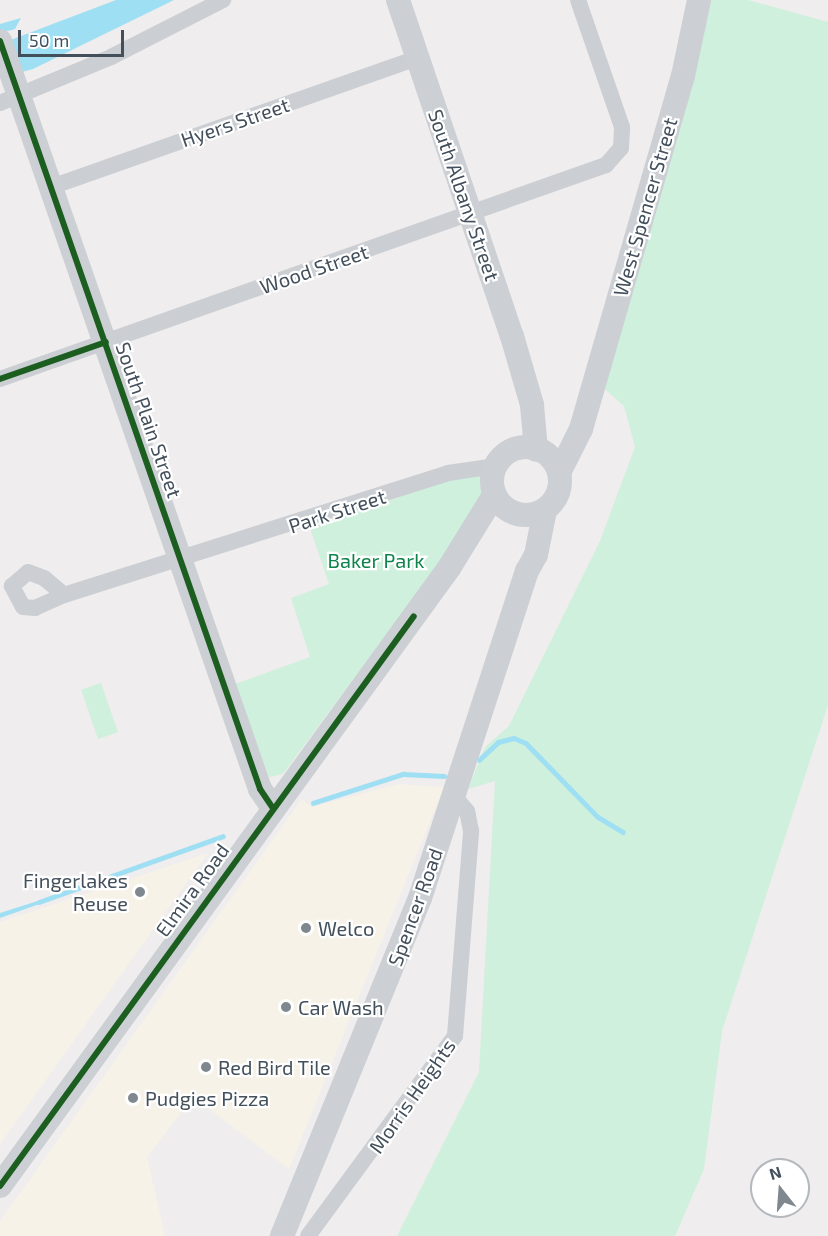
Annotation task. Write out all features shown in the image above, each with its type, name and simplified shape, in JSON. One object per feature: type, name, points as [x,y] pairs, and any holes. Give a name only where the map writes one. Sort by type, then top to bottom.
[{"type":"street","points":[[11,93],[223,0]]},
{"type":"street","name":"South Albany Street","points":[[398,0],[470,214],[525,391],[532,451]]},
{"type":"street","name":"Wood Street","points":[[0,379],[596,170],[621,148],[622,127],[578,0]]},
{"type":"street","name":"West Spencer Street","points":[[518,508],[556,496],[560,471],[584,413],[683,75],[699,0]]},
{"type":"street","name":"South Plain Street","points":[[0,41],[11,93],[51,187],[260,789],[272,807]]},
{"type":"street","name":"Hyers Street","points":[[51,187],[418,58]]},
{"type":"street","name":"West Spencer Street","points":[[496,466],[532,451],[584,413]]},
{"type":"street","points":[[532,451],[560,471]]},
{"type":"street","points":[[496,466],[518,508]]},
{"type":"street","name":"Park Street","points":[[64,595],[467,468],[496,466]]},
{"type":"street","name":"Elmira Road","points":[[0,1186],[272,807],[449,568],[518,508]]},
{"type":"street","name":"Spencer Road","points":[[282,1236],[420,898],[455,797],[526,571],[536,555],[518,508]]},
{"type":"street","name":"Morris Heights","points":[[308,1236],[455,1036],[471,831],[467,811],[455,797]]},
{"type":"shaded area","points":[[399,784],[444,787],[289,1169],[193,1097],[147,1157],[165,1236],[0,1236],[0,1221],[302,799],[312,807]]},
{"type":"shaded area","points":[[208,853],[0,1144],[0,922]]},
{"type":"green space","points":[[711,0],[748,0],[828,22],[828,705],[722,1031],[704,1169],[675,1236],[397,1236],[479,1072],[495,781],[468,789],[485,747],[509,726],[600,541],[635,447],[624,406],[601,386]]},
{"type":"green space","name":"Baker Park","points":[[487,473],[483,504],[283,774],[269,777],[235,684],[310,657],[291,598],[329,584],[310,528],[455,478]]},
{"type":"green space","points":[[101,683],[118,732],[98,739],[81,690]]},
{"type":"water","points":[[116,0],[174,0],[33,69],[0,78],[0,44]]},
{"type":"water","points":[[21,18],[15,29],[0,33],[0,24]]},
{"type":"water","points":[[44,899],[45,902],[0,918],[0,913]]},
{"type":"waterway","points":[[479,760],[498,742],[514,738],[526,743],[598,817],[623,832]]},
{"type":"waterway","points":[[313,803],[403,774],[444,776]]},
{"type":"waterway","points":[[39,902],[223,836]]},
{"type":"cycle path","points":[[0,41],[260,789],[272,807]]},
{"type":"cycle path","points":[[0,379],[106,342]]},
{"type":"cycle path","points":[[0,1186],[414,616]]},
{"type":"place","name":"Fingerlakes Reuse","points":[[140,892]]},
{"type":"place","name":"Welco","points":[[306,928]]},
{"type":"place","name":"Car Wash","points":[[286,1007]]},
{"type":"place","name":"Red Bird Tile","points":[[206,1067]]},
{"type":"place","name":"Pudgies Pizza","points":[[133,1098]]}]
